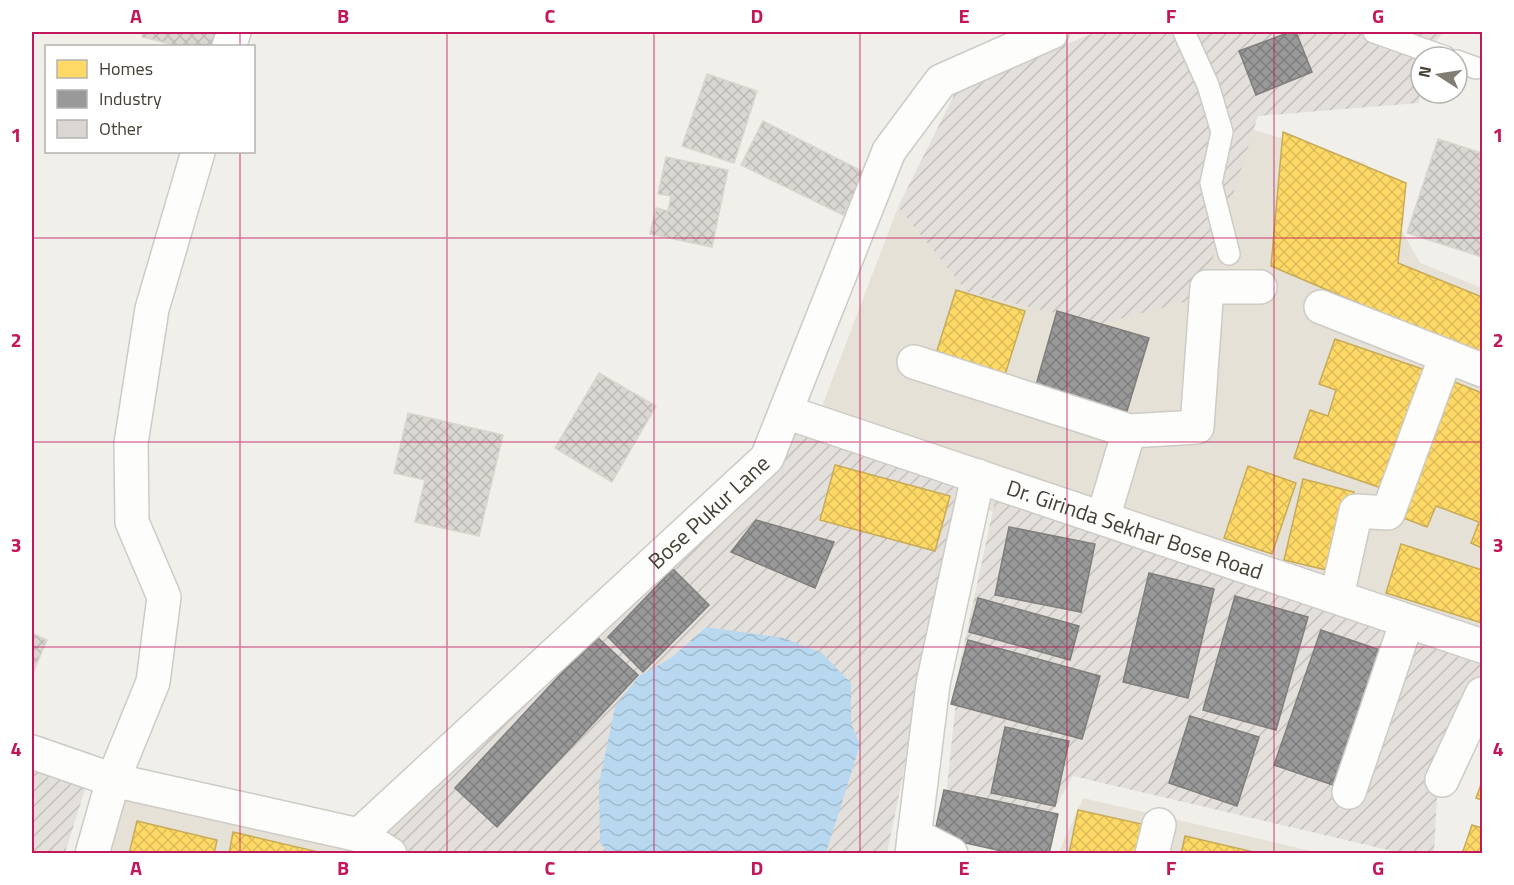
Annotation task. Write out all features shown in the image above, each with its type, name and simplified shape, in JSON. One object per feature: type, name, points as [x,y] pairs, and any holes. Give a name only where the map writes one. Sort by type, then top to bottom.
[{"type":"street","name":"Bose Pukur Lane","points":[[356,844],[767,458],[889,151],[941,81],[1052,32]]},
{"type":"street","points":[[92,854],[113,780],[153,682],[164,597],[132,522],[131,443],[152,309],[198,153]]},
{"type":"street","points":[[914,362],[1129,431],[1197,427],[1207,287],[1260,287]]},
{"type":"street","points":[[1321,307],[1482,370]]},
{"type":"street","points":[[1337,597],[1356,511],[1388,513],[1446,356]]},
{"type":"street","name":"Dr. Girinda Sekhar Bose Road","points":[[786,412],[1482,646]]},
{"type":"street","points":[[1103,518],[1129,431]]},
{"type":"street","points":[[951,854],[913,844],[933,684],[978,476]]},
{"type":"street","points":[[1349,792],[1407,621]]},
{"type":"street","points":[[1442,780],[1482,694]]},
{"type":"street","points":[[32,752],[113,780],[390,854]]},
{"type":"lane","points":[[1184,32],[1209,86],[1222,132],[1211,183],[1229,254]]},
{"type":"lane","points":[[1374,32],[1411,45]]},
{"type":"shaded area","points":[[1096,32],[1444,32],[1432,45],[1409,45],[1409,104],[1258,116],[1200,298],[1100,324],[967,292],[898,207],[957,89]]},
{"type":"shaded area","points":[[1217,119],[1365,163],[1420,263],[1482,288],[1482,670],[805,451],[898,207],[967,292]]},
{"type":"shaded area","points":[[785,422],[964,482],[887,853],[406,854],[374,840]]},
{"type":"shaded area","points":[[995,501],[1482,659],[1482,702],[1438,780],[1434,853],[1401,853],[1073,776],[1034,843],[942,834],[960,663]]},
{"type":"shaded area","points":[[32,733],[96,755],[65,853],[32,854]]},
{"type":"shaded area","points":[[117,786],[354,850],[353,854],[95,854]]},
{"type":"shaded area","points":[[1083,798],[1320,853],[1058,854]]},
{"type":"water","points":[[706,627],[784,638],[822,653],[851,683],[851,723],[860,745],[826,853],[611,854],[600,843],[599,784],[615,707],[639,676],[671,658]]},
{"type":"building: Homes","points":[[1283,132],[1406,183],[1398,263],[1482,297],[1482,356],[1271,266]]},
{"type":"building: Homes","points":[[956,290],[1025,311],[1004,378],[935,357]]},
{"type":"building: Homes","points":[[1335,339],[1434,373],[1393,492],[1294,458],[1310,410],[1328,416],[1336,390],[1319,384]]},
{"type":"building: Homes","points":[[1452,381],[1482,393],[1482,548],[1471,543],[1479,522],[1436,506],[1427,527],[1401,517]]},
{"type":"building: Homes","points":[[835,465],[950,496],[935,551],[820,520]]},
{"type":"building: Homes","points":[[1248,466],[1296,483],[1272,554],[1224,538]]},
{"type":"building: Homes","points":[[1303,479],[1354,492],[1335,572],[1284,560]]},
{"type":"building: Homes","points":[[1401,544],[1482,570],[1482,623],[1386,593]]},
{"type":"building: Homes","points":[[1482,782],[1482,800],[1476,798]]},
{"type":"building: Homes","points":[[1078,810],[1146,825],[1140,854],[1069,854]]},
{"type":"building: Homes","points":[[137,821],[217,840],[214,854],[129,854]]},
{"type":"building: Homes","points":[[1472,825],[1482,828],[1482,854],[1462,854]]},
{"type":"building: Homes","points":[[233,832],[323,853],[323,854],[229,854]]},
{"type":"building: Homes","points":[[1185,836],[1262,854],[1181,854]]},
{"type":"building: Industry","points":[[1290,32],[1296,32],[1312,72],[1256,95],[1239,51]]},
{"type":"building: Industry","points":[[1057,311],[1149,338],[1127,411],[1036,385]]},
{"type":"building: Industry","points":[[756,520],[834,542],[815,588],[731,552]]},
{"type":"building: Industry","points":[[1009,527],[1095,544],[1081,612],[995,595]]},
{"type":"building: Industry","points":[[673,569],[709,605],[643,672],[608,637]]},
{"type":"building: Industry","points":[[1149,573],[1214,589],[1188,698],[1123,682]]},
{"type":"building: Industry","points":[[1235,596],[1308,617],[1276,730],[1203,710]]},
{"type":"building: Industry","points":[[978,598],[1079,626],[1070,660],[969,632]]},
{"type":"building: Industry","points":[[1321,630],[1383,651],[1336,786],[1274,765]]},
{"type":"building: Industry","points":[[596,636],[638,675],[497,827],[455,788]]},
{"type":"building: Industry","points":[[968,640],[1100,676],[1082,739],[951,704]]},
{"type":"building: Industry","points":[[1190,716],[1259,737],[1237,806],[1169,783]]},
{"type":"building: Industry","points":[[1005,727],[1069,741],[1055,806],[991,793]]},
{"type":"building: Industry","points":[[944,790],[1058,814],[1049,854],[1015,854],[934,836]]},
{"type":"building: Other","points":[[143,32],[223,32],[219,45],[174,45],[142,37]]},
{"type":"building: Other","points":[[707,74],[757,91],[734,163],[682,146]]},
{"type":"building: Other","points":[[763,121],[864,172],[843,215],[741,165]]},
{"type":"building: Other","points":[[1438,139],[1482,153],[1482,257],[1407,233]]},
{"type":"building: Other","points":[[666,157],[728,170],[712,247],[650,234],[656,208],[668,211],[671,196],[658,194]]},
{"type":"building: Other","points":[[599,373],[656,406],[612,482],[555,448]]},
{"type":"building: Other","points":[[408,413],[503,435],[479,536],[415,522],[425,480],[394,473]]},
{"type":"building: Other","points":[[32,633],[47,640],[32,675]]}]
